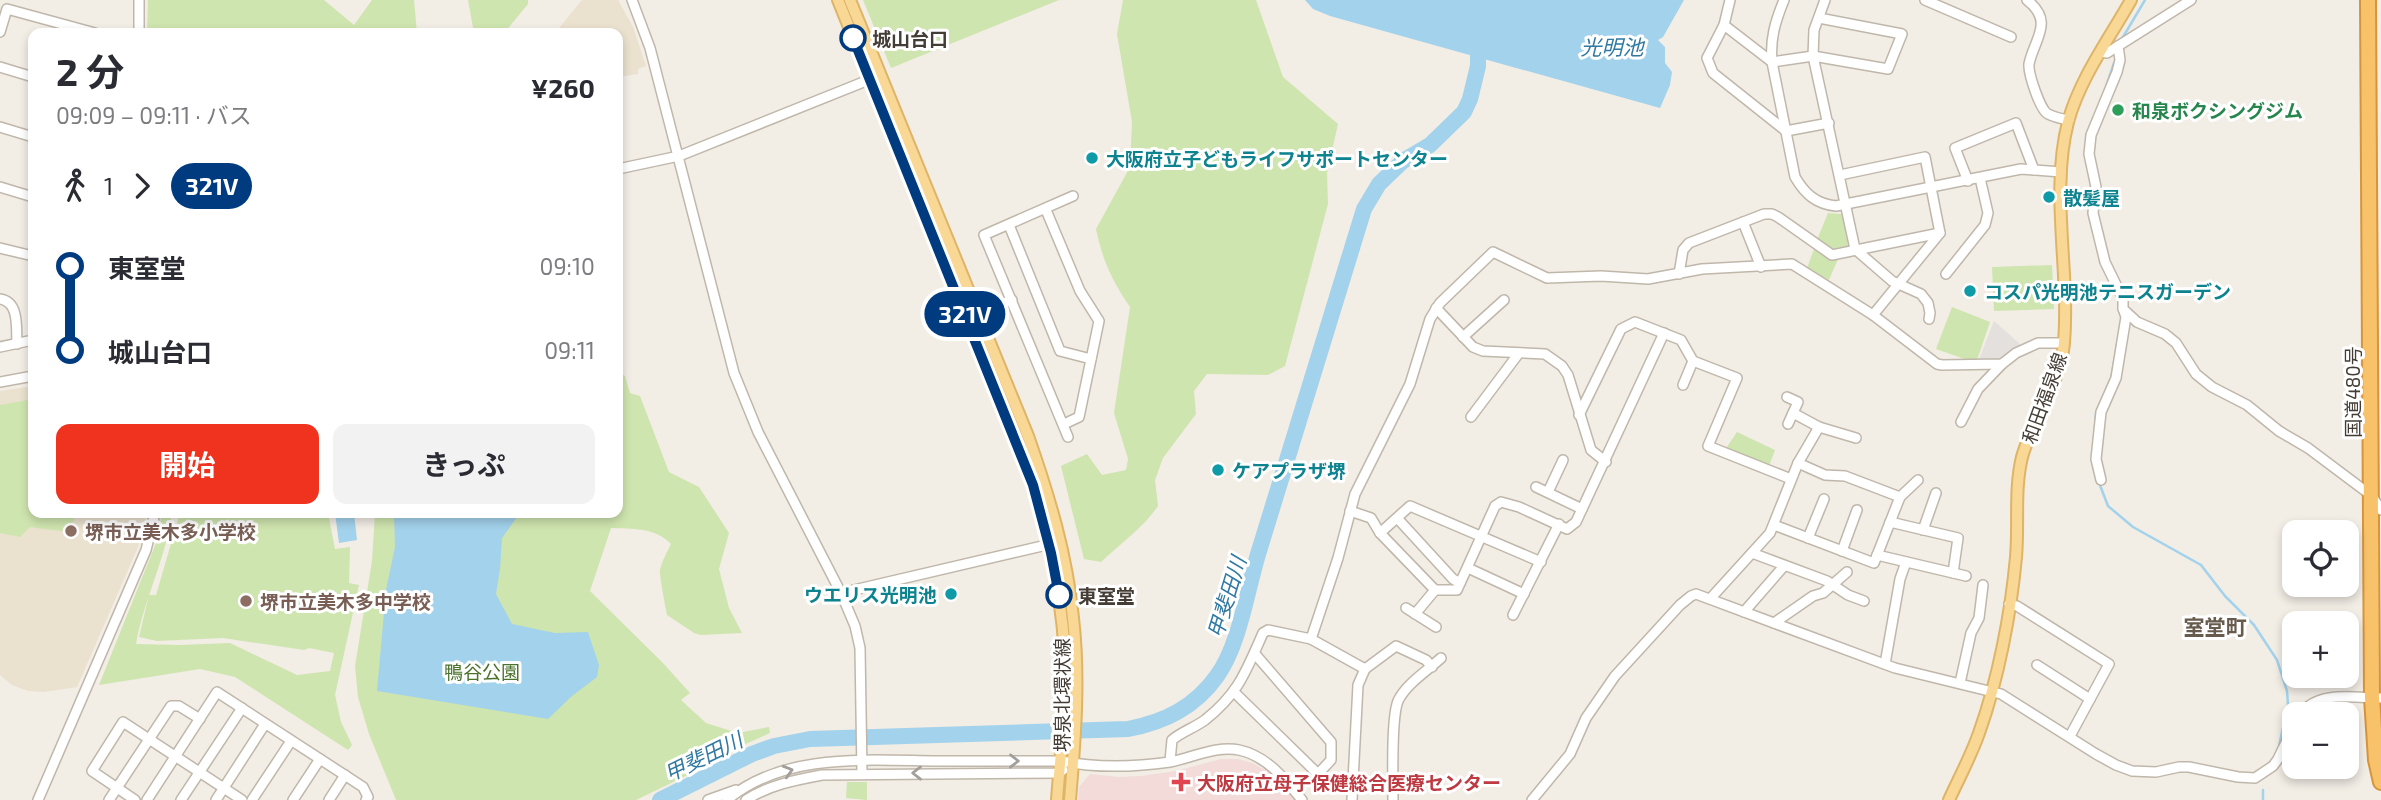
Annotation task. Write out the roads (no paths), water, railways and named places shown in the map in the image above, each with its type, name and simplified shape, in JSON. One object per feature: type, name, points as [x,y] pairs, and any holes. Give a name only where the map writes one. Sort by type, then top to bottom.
[{"type":"highway","name":"国道480号","points":[[2373,3],[2376,329],[2372,496],[2376,760],[2381,782]]},
{"type":"main road","name":"堺泉北環状線","points":[[838,0],[875,77],[977,313],[1028,436],[1048,493],[1055,543],[1073,620],[1076,678],[1069,719],[1073,763],[1070,800]]},
{"type":"main road","name":"堺泉北環状線","points":[[850,0],[875,77],[1055,543]]},
{"type":"main road","name":"和田福泉線","points":[[1949,800],[1979,734],[1992,691],[2016,556],[2018,480],[2022,458],[2057,374],[2064,343],[2062,172],[2063,147],[2069,120],[2086,77],[2131,0]]},
{"type":"main road","name":"堺泉北環状線","points":[[1057,800],[1061,761],[1069,741]]},
{"type":"street","points":[[139,0],[139,28]]},
{"type":"street","points":[[632,0],[650,48],[734,373],[758,432],[841,593],[855,626],[860,648],[862,773]]},
{"type":"street","points":[[1730,0],[1724,25],[1708,51],[1708,65],[1713,73],[1786,131],[1829,123]]},
{"type":"street","points":[[1784,0],[1774,24],[1772,62],[1795,177],[1803,190],[1820,203],[1845,205],[2021,169],[2062,172]]},
{"type":"street","points":[[1825,0],[1814,30],[1813,55],[1855,249],[1899,284],[1925,298],[1930,313],[1929,319]]},
{"type":"street","points":[[1925,0],[1997,36],[2011,37]]},
{"type":"street","points":[[2027,0],[2039,13],[2042,25],[2030,61],[2030,75],[2043,110],[2049,115],[2069,120]]},
{"type":"street","points":[[2101,52],[2107,53],[2190,0]]},
{"type":"street","points":[[0,32],[7,9],[77,28]]},
{"type":"street","points":[[1724,25],[1772,62],[1813,55],[1888,69],[1902,34],[1819,18]]},
{"type":"street","points":[[2101,480],[2096,459],[2101,412],[2116,378],[2126,317],[2123,299],[2105,262],[2093,213],[2096,187],[2089,154],[2091,135],[2120,60],[2118,46]]},
{"type":"street","points":[[0,67],[28,75]]},
{"type":"street","points":[[623,168],[678,156],[875,77]]},
{"type":"street","points":[[1968,181],[1955,148],[2016,122],[2034,170]]},
{"type":"street","points":[[0,127],[28,135]]},
{"type":"street","points":[[1840,175],[1925,158],[1940,233]]},
{"type":"street","points":[[1946,274],[1985,225],[1988,213],[1980,178]]},
{"type":"street","points":[[0,187],[28,195]]},
{"type":"street","points":[[1069,437],[984,235],[1073,196]]},
{"type":"street","points":[[1046,209],[1080,291],[1099,321],[1079,417],[1064,424]]},
{"type":"street","points":[[1679,274],[1683,250],[1689,243],[1764,214],[1778,217],[1832,255],[1940,233]]},
{"type":"street","points":[[1743,222],[1761,267]]},
{"type":"street","points":[[1009,225],[1060,351],[1091,359]]},
{"type":"street","points":[[1873,315],[1940,233]]},
{"type":"street","points":[[0,248],[28,255]]},
{"type":"street","points":[[1311,639],[1338,558],[1350,511],[1366,471],[1410,384],[1430,318],[1436,308],[1493,252],[1547,278],[1601,276],[1648,279],[1702,269],[1792,264],[1873,315],[1937,364],[1957,367],[2002,364]]},
{"type":"street","points":[[0,299],[6,300],[15,309],[17,344]]},
{"type":"street","points":[[977,313],[1012,300]]},
{"type":"street","points":[[1463,337],[1504,300]]},
{"type":"street","points":[[1436,308],[1474,347],[1483,351],[1545,354],[1562,366],[1568,375],[1591,450],[1605,462]]},
{"type":"street","points":[[2123,309],[2137,322],[2160,331],[2176,343],[2189,367],[2212,387],[2247,405],[2279,431],[2308,448],[2372,496],[2381,510]]},
{"type":"street","points":[[1579,415],[1621,329],[1635,322],[1681,340],[1693,361],[1737,378],[1707,446],[1791,479]]},
{"type":"street","points":[[1350,511],[1371,518],[1380,533],[1435,590],[1457,590],[1495,506],[1501,502],[1519,507],[1567,529],[1576,522],[1664,333]]},
{"type":"street","points":[[0,347],[28,341]]},
{"type":"street","points":[[1961,422],[1978,389],[2002,364],[2028,346],[2038,343],[2064,343]]},
{"type":"street","points":[[1471,417],[1519,353]]},
{"type":"street","points":[[1683,385],[1693,361]]},
{"type":"street","points":[[0,382],[28,377]]},
{"type":"street","points":[[1787,397],[1798,402],[1788,424]]},
{"type":"street","points":[[1793,413],[1819,427],[1850,434]]},
{"type":"street","points":[[1710,599],[1770,533],[1798,463],[1819,427]]},
{"type":"street","points":[[1548,492],[1563,460]]},
{"type":"street","points":[[1798,463],[1825,475],[1845,476],[1900,496]]},
{"type":"street","points":[[1774,525],[1874,563],[1900,496],[1918,480]]},
{"type":"street","points":[[1536,487],[1582,509]]},
{"type":"street","points":[[1923,530],[1936,493]]},
{"type":"street","points":[[1808,538],[1824,499]]},
{"type":"street","points":[[1380,533],[1410,506],[1541,562]]},
{"type":"street","points":[[1842,551],[1857,510]]},
{"type":"street","points":[[38,800],[146,550],[154,518]]},
{"type":"street","points":[[1398,519],[1453,579],[1460,583]]},
{"type":"street","points":[[1890,522],[1958,538],[1953,573]]},
{"type":"street","points":[[1513,615],[1559,524]]},
{"type":"street","points":[[841,593],[1055,543]]},
{"type":"street","points":[[1752,553],[1834,584],[1864,601]]},
{"type":"street","points":[[1877,555],[1966,576]]},
{"type":"street","points":[[1885,664],[1900,579],[1906,562]]},
{"type":"street","points":[[1744,612],[1784,566]]},
{"type":"street","points":[[1468,568],[1524,594]]},
{"type":"street","points":[[1774,623],[1834,584],[1847,572]]},
{"type":"street","points":[[1415,614],[1435,590]]},
{"type":"street","points":[[1960,683],[1976,634],[1985,590]]},
{"type":"street","points":[[1532,800],[1570,754],[1586,718],[1615,676],[1691,596],[1696,594],[1885,664],[2001,694],[2116,765],[2132,771],[2156,772],[2189,767],[2255,778],[2273,766],[2282,751]]},
{"type":"street","points":[[2009,604],[2017,606],[2109,664],[2070,736]]},
{"type":"street","points":[[1406,608],[1436,627]]},
{"type":"street","points":[[1170,761],[1172,740],[1204,721],[1234,692],[1263,633],[1268,630],[1311,639],[1365,669]]},
{"type":"street","points":[[1352,800],[1356,697],[1365,669],[1396,646],[1426,660],[1432,667]]},
{"type":"street","points":[[1234,692],[1318,774],[1331,760],[1331,742],[1255,654]]},
{"type":"street","points":[[1393,800],[1398,702],[1406,689],[1441,658]]},
{"type":"street","points":[[2037,665],[2052,680],[2090,699]]},
{"type":"street","points":[[147,800],[217,692],[363,787],[368,797],[366,800]]},
{"type":"street","points":[[2314,702],[2341,696],[2377,698]]},
{"type":"street","points":[[109,800],[171,706],[179,706],[200,719]]},
{"type":"street","points":[[181,800],[242,708]]},
{"type":"street","points":[[135,800],[92,771],[123,722],[242,800]]},
{"type":"street","points":[[216,800],[265,724]]},
{"type":"street","points":[[252,800],[290,741]]},
{"type":"street","points":[[708,800],[781,772],[862,756],[1116,765],[1170,761],[1221,750],[1240,750],[1270,765],[1302,800]]},
{"type":"street","points":[[293,800],[320,759]]},
{"type":"street","points":[[746,800],[794,780],[822,775],[1059,773],[1073,763]]},
{"type":"street","points":[[330,800],[345,775]]},
{"type":"street","points":[[727,800],[742,788]]},
{"type":"water","name":"光明池","points":[[1305,0],[1684,0],[1663,37],[1658,40],[1665,47],[1665,63],[1672,72],[1670,85],[1660,108],[1330,16],[1313,9]]},
{"type":"water","points":[[336,518],[355,518],[357,540],[339,543]]},
{"type":"water","points":[[394,518],[516,518],[502,538],[496,594],[512,624],[555,633],[588,632],[599,665],[597,677],[548,719],[377,691],[386,590],[395,547]]},
{"type":"waterway","name":"甲斐田川","points":[[660,800],[752,754],[774,746],[810,739],[1128,729],[1178,712],[1199,696],[1217,676],[1232,648],[1364,209],[1379,184],[1403,161],[1430,145],[1464,112],[1470,99],[1478,66],[1478,0]]},
{"type":"waterway","points":[[2123,37],[2145,0]]},
{"type":"waterway","points":[[2106,87],[2114,63]]},
{"type":"waterway","points":[[2086,146],[2093,118]]},
{"type":"waterway","points":[[2091,183],[2088,208],[2096,241]]},
{"type":"waterway","points":[[2111,379],[2122,317]]},
{"type":"waterway","points":[[2095,428],[2098,408]]},
{"type":"waterway","points":[[2098,480],[2108,506],[2133,527],[2201,565],[2225,596],[2254,625],[2277,660],[2287,691],[2288,705],[2279,746]]},
{"type":"waterway","points":[[2263,790],[2263,800]]},
{"type":"place","name":"城山台口","points":[[853,38]]},
{"type":"place","name":"和泉ボクシングジム","points":[[2118,110]]},
{"type":"place","name":"大阪府立子どもライフサポートセンター","points":[[1092,158]]},
{"type":"place","name":"散髪屋","points":[[2049,197]]},
{"type":"place","name":"コスパ光明池テニスガーデン","points":[[1970,291]]},
{"type":"place","name":"ケアプラザ堺","points":[[1218,470]]},
{"type":"place","name":"堺市立美木多小学校","points":[[71,531]]},
{"type":"place","name":"ウエリス光明池","points":[[951,594]]},
{"type":"place","name":"東室堂","points":[[1059,595]]},
{"type":"place","name":"堺市立美木多中学校","points":[[246,601]]},
{"type":"place","name":"大阪府立母子保健総合医療センター","points":[[1181,782]]},
{"type":"district","name":"室堂町","points":[[2215,626]]},
{"type":"park label","name":"鴨谷公園","points":[[482,671]]}]
